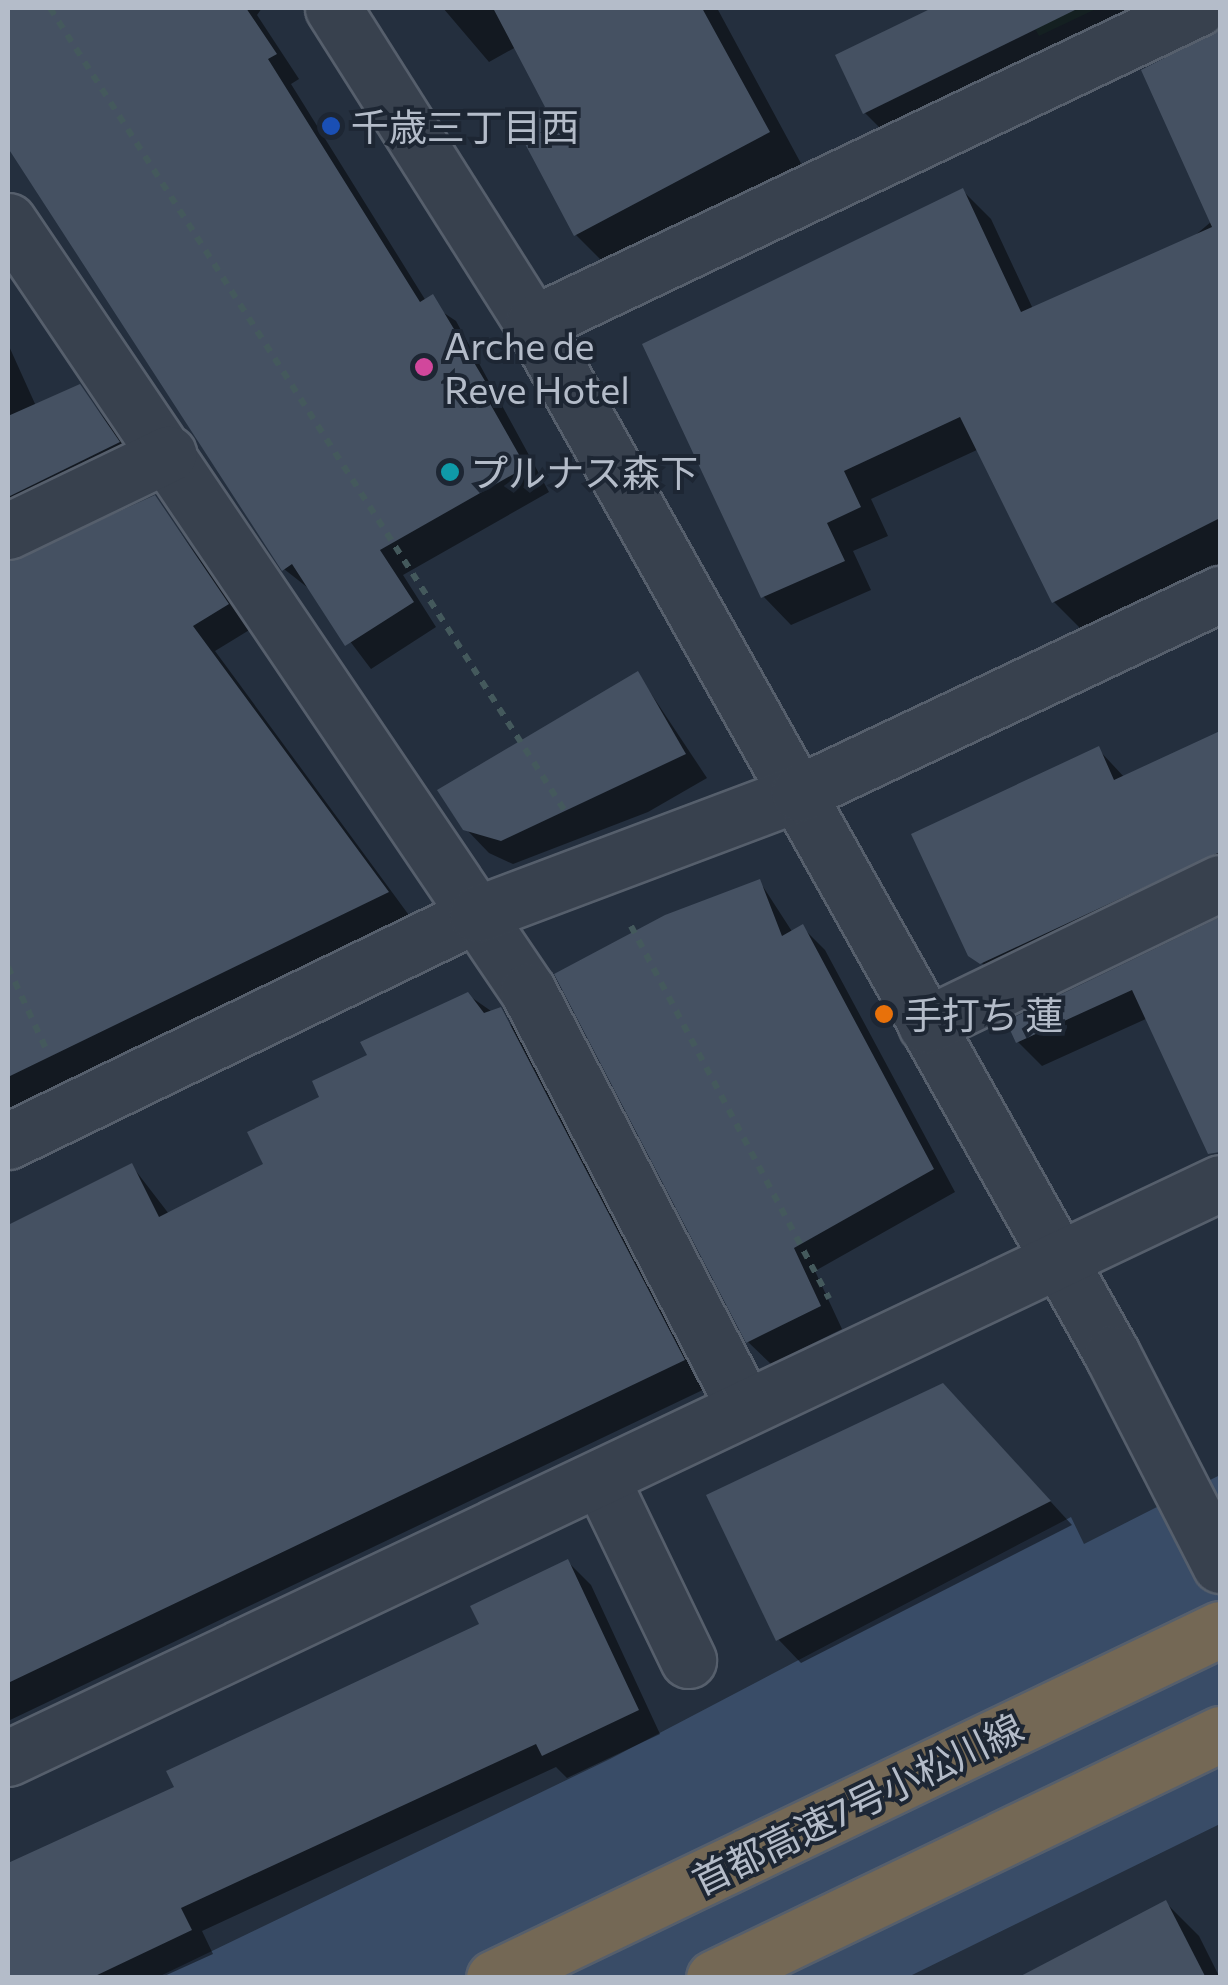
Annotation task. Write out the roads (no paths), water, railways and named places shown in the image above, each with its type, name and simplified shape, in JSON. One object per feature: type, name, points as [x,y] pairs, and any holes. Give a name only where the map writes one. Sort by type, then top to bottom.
[{"type":"highway","name":"首都高速7号小松川線","points":[[494,1978],[1220,1629]]},
{"type":"highway","points":[[714,1978],[1220,1734]]},
{"type":"street","points":[[333,8],[534,324],[1166,1454],[1220,1566]]},
{"type":"street","points":[[534,324],[1198,8]]},
{"type":"street","points":[[8,222],[168,454],[417,838],[477,914],[528,991],[745,1408]]},
{"type":"street","points":[[8,531],[168,454]]},
{"type":"street","points":[[8,1141],[477,914],[799,793],[1220,594]]},
{"type":"street","points":[[926,1025],[1220,883]]},
{"type":"street","points":[[8,1758],[1220,1183]]},
{"type":"street","points":[[601,1479],[688,1660]]},
{"type":"water","points":[[1220,1475],[1220,1824],[908,1977],[156,1978],[610,1759],[1071,1517],[1084,1544]]},
{"type":"place","name":"千歳三丁目西","points":[[331,126]]},
{"type":"place","name":"Arche de Reve Hotel","points":[[424,367]]},
{"type":"place","name":"プルナス森下","points":[[450,472]]},
{"type":"place","name":"手打ち 蓮","points":[[884,1014]]}]
